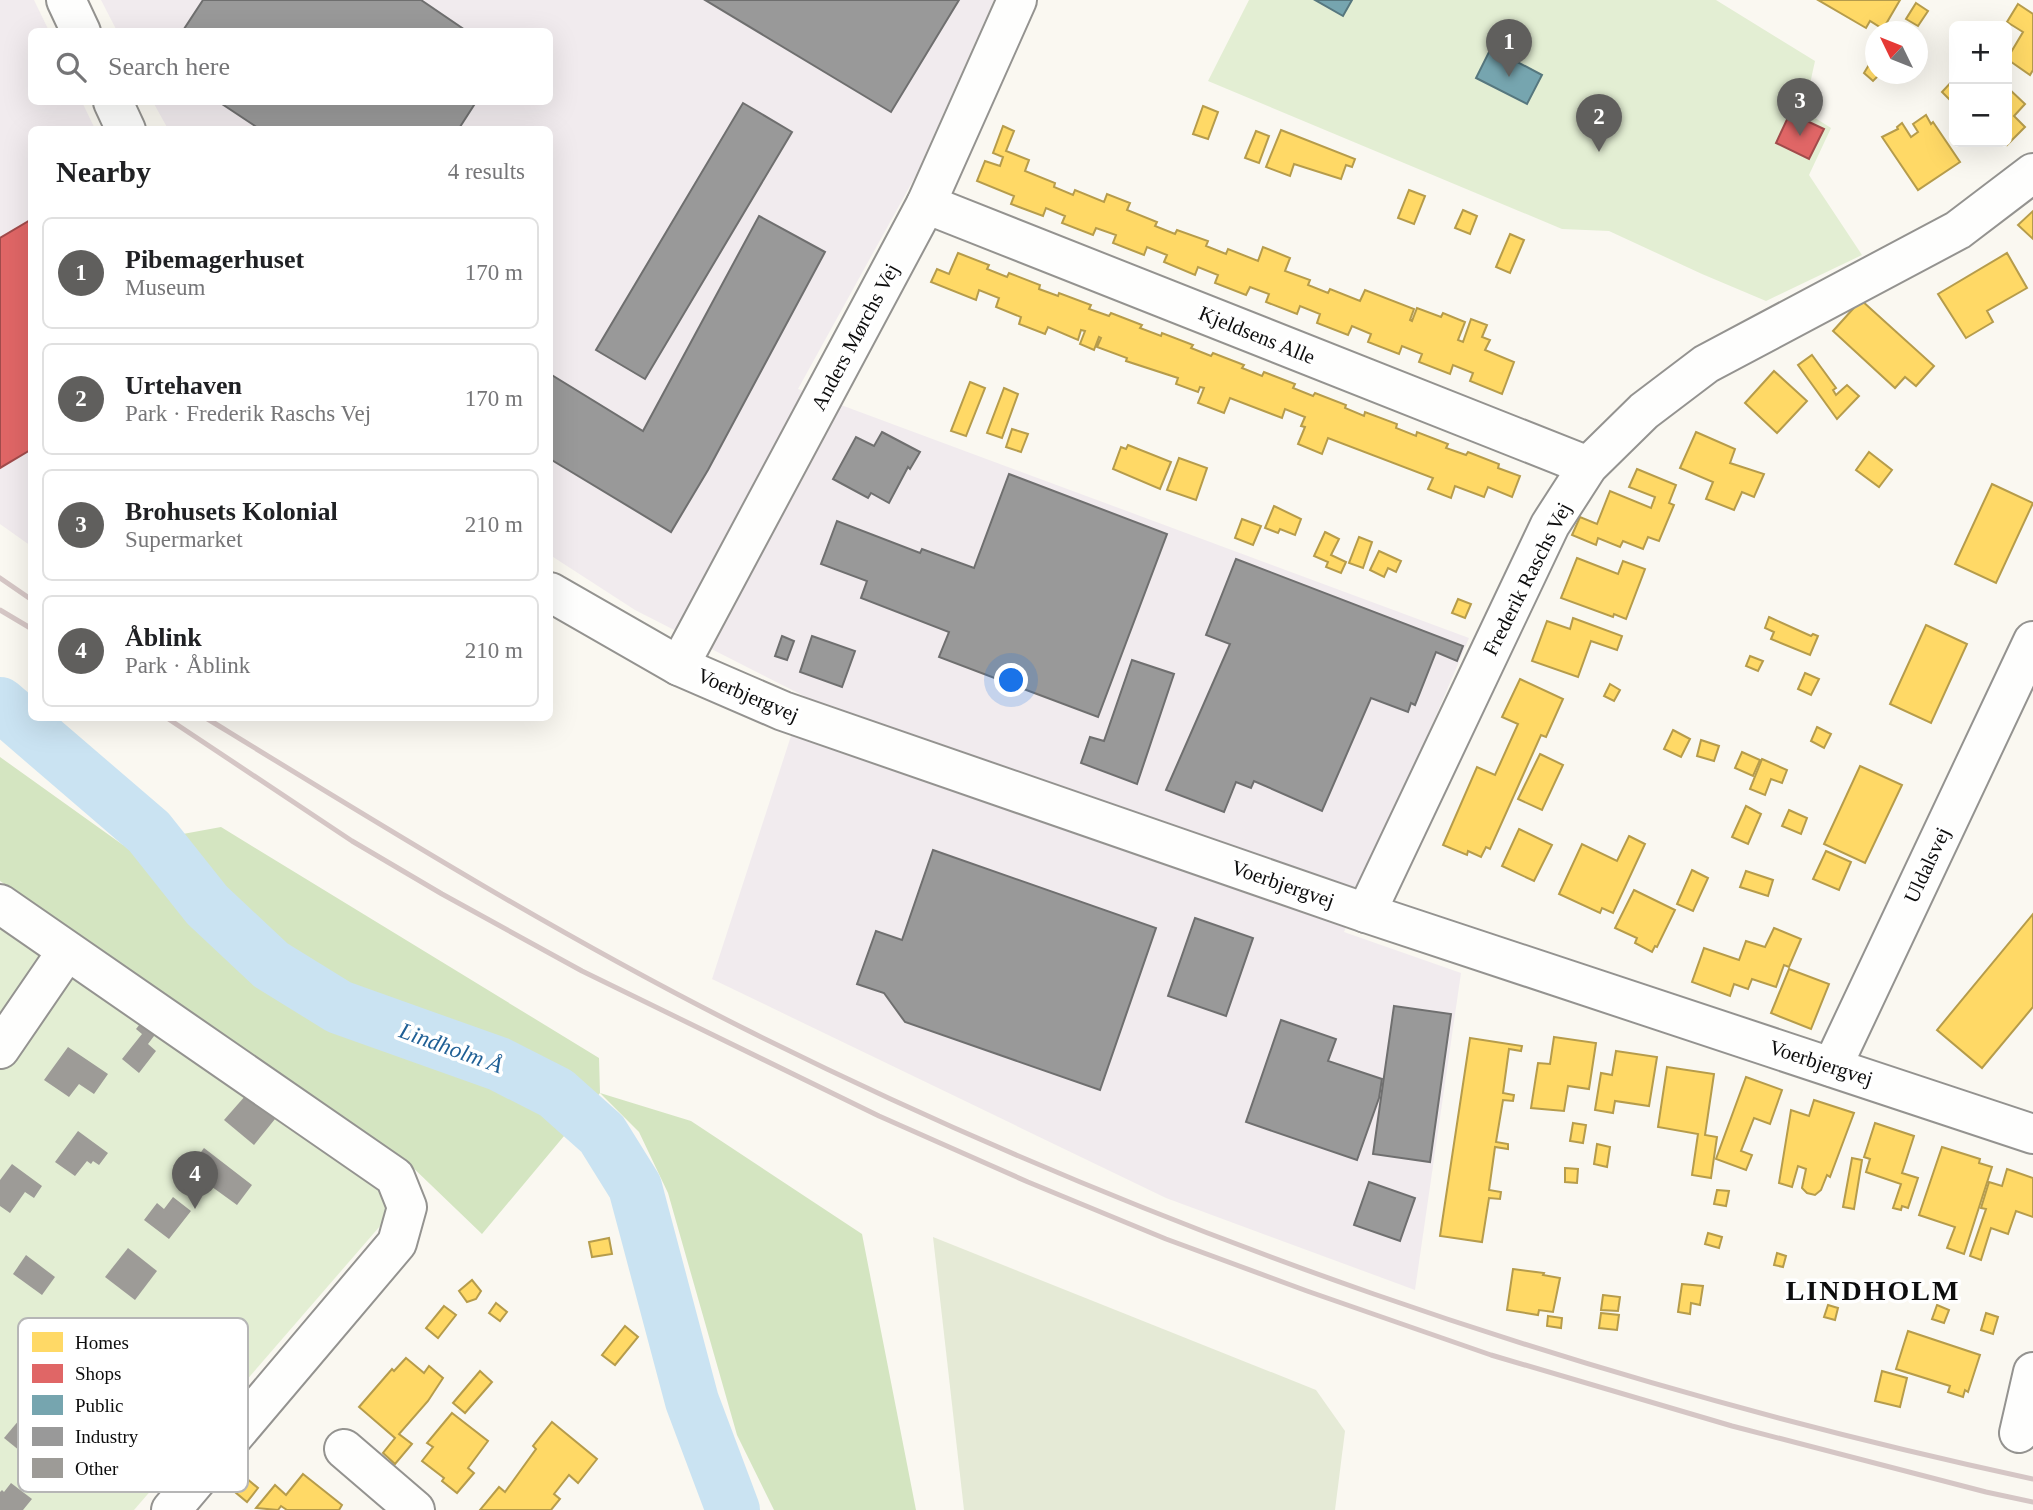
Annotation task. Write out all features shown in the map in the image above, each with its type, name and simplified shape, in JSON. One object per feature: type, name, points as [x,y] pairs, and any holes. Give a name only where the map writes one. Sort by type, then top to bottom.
[{"type":"street","points":[[66,0],[79,28]]},
{"type":"street","name":"Anders Mørchs Vej","points":[[680,666],[926,204],[1017,0]]},
{"type":"street","points":[[114,105],[124,126]]},
{"type":"street","name":"Frederik Raschs Vej","points":[[1366,913],[1550,524],[1588,466],[1644,411],[1706,364],[1958,230],[2033,173]]},
{"type":"street","name":"Kjeldsens Alle","points":[[926,204],[1588,466]]},
{"type":"street","name":"Voerbjergvej","points":[[553,594],[680,666],[783,711],[1366,913],[2033,1134]]},
{"type":"street","name":"Uldalsvej","points":[[1832,1067],[2029,657]]},
{"type":"street","points":[[0,904],[395,1177],[407,1207],[397,1243],[248,1420]]},
{"type":"street","points":[[0,1049],[67,951]]},
{"type":"street","points":[[2019,1433],[2033,1372]]},
{"type":"street","points":[[344,1449],[415,1510]]},
{"type":"street","points":[[172,1510],[187,1492]]},
{"type":"shaded area","points":[[0,0],[34,0],[48,28],[28,28],[28,105],[83,105],[94,126],[28,126],[28,544],[0,524]]},
{"type":"shaded area","points":[[101,0],[994,0],[916,175],[798,389],[1469,638],[1344,932],[1461,973],[1415,1290],[1166,1198],[712,979],[804,696],[635,610],[553,557],[553,126],[166,126],[155,105],[553,105],[553,28],[115,28]]},
{"type":"green space","points":[[1249,0],[1716,0],[1815,61],[1804,111],[1831,128],[1809,175],[1862,255],[1766,301],[1609,231],[1562,229],[1208,81]]},
{"type":"green space","points":[[0,757],[123,845],[221,827],[599,1058],[600,1093],[482,1234],[405,1160],[0,881]]},
{"type":"green space","points":[[0,919],[389,1189],[387,1218],[248,1378],[248,1318],[18,1318],[18,1492],[150,1492],[134,1510],[0,1510]]},
{"type":"green space","points":[[600,1093],[691,1121],[862,1234],[916,1510],[774,1510],[737,1435],[668,1193],[639,1132]]},
{"type":"green space","points":[[933,1237],[1316,1390],[1345,1431],[1335,1510],[964,1510]]},
{"type":"building: Homes","points":[[1818,0],[1900,0],[1888,21],[1865,21],[1865,27]]},
{"type":"building: Homes","points":[[1916,3],[1928,11],[1921,21],[1906,19]]},
{"type":"building: Homes","points":[[2018,4],[2033,14],[2033,70],[2030,75],[2012,62],[2012,51],[2023,32],[2012,25],[2012,21],[2008,21]]},
{"type":"building: Homes","points":[[1949,84],[1949,99],[1942,92]]},
{"type":"building: Homes","points":[[2012,92],[2025,104],[2014,116],[2025,127],[2012,140]]},
{"type":"building: Homes","points":[[1203,106],[1218,112],[1208,139],[1193,134]]},
{"type":"building: Homes","points":[[1926,115],[1960,162],[1918,190],[1882,137],[1898,129],[1902,123],[1911,137],[1918,132],[1913,124]]},
{"type":"building: Homes","points":[[1003,126],[1014,131],[1006,151],[1029,160],[1025,171],[1055,183],[1054,187],[1073,195],[1075,190],[1104,202],[1107,194],[1130,203],[1127,210],[1157,222],[1155,226],[1175,234],[1177,230],[1208,241],[1206,246],[1226,254],[1228,249],[1258,261],[1263,247],[1290,258],[1285,271],[1310,280],[1308,285],[1328,293],[1330,289],[1360,301],[1365,290],[1414,309],[1410,320],[1412,321],[1417,308],[1441,317],[1443,313],[1465,322],[1458,340],[1463,342],[1471,319],[1487,325],[1482,337],[1490,340],[1485,350],[1514,362],[1502,394],[1470,381],[1473,373],[1453,365],[1450,374],[1419,362],[1422,354],[1402,346],[1399,354],[1368,342],[1371,334],[1352,326],[1348,335],[1317,323],[1320,314],[1300,306],[1297,314],[1266,302],[1269,294],[1250,287],[1246,295],[1215,283],[1218,275],[1198,267],[1195,275],[1164,262],[1167,255],[1147,247],[1144,255],[1113,243],[1116,235],[1096,228],[1093,235],[1062,223],[1065,216],[1046,208],[1043,216],[1011,204],[1014,196],[977,181],[985,161],[1000,166],[1003,157],[993,153]]},
{"type":"building: Homes","points":[[1281,130],[1355,159],[1352,167],[1346,165],[1341,179],[1294,164],[1290,176],[1266,167]]},
{"type":"building: Homes","points":[[1256,131],[1269,136],[1259,163],[1245,158]]},
{"type":"building: Homes","points":[[1409,190],[1425,196],[1414,224],[1398,218]]},
{"type":"building: Homes","points":[[1463,210],[1477,216],[1470,234],[1455,228]]},
{"type":"building: Homes","points":[[2033,211],[2033,239],[2018,225]]},
{"type":"building: Homes","points":[[1510,234],[1524,240],[1510,273],[1496,267]]},
{"type":"building: Homes","points":[[958,253],[989,265],[987,269],[1007,277],[1009,273],[1040,285],[1039,289],[1091,305],[1089,309],[1109,316],[1111,313],[1142,325],[1140,328],[1193,345],[1191,348],[1211,356],[1213,353],[1244,365],[1242,368],[1262,376],[1264,372],[1295,384],[1293,388],[1346,405],[1345,408],[1364,416],[1365,412],[1397,424],[1396,428],[1416,436],[1417,432],[1448,444],[1446,448],[1466,455],[1468,452],[1499,464],[1498,468],[1520,476],[1512,497],[1488,487],[1484,497],[1455,486],[1451,498],[1428,489],[1433,478],[1328,438],[1322,454],[1298,444],[1305,427],[1301,426],[1305,417],[1285,409],[1282,418],[1230,398],[1224,413],[1198,403],[1204,388],[1200,387],[1198,392],[1176,384],[1178,378],[1126,361],[1127,358],[1097,347],[1101,338],[1099,337],[1094,350],[1080,344],[1085,331],[1081,330],[1078,340],[1048,327],[1045,334],[1019,324],[1021,317],[996,307],[999,298],[979,290],[976,300],[931,282],[937,269],[949,274]]},
{"type":"building: Homes","points":[[2007,253],[2027,288],[1987,311],[1993,322],[1966,338],[1938,294]]},
{"type":"building: Homes","points":[[1861,300],[1934,366],[1916,386],[1905,377],[1895,388],[1833,331]]},
{"type":"building: Homes","points":[[1812,355],[1836,388],[1833,390],[1836,395],[1847,385],[1859,396],[1837,419],[1798,365]]},
{"type":"building: Homes","points":[[1774,371],[1807,401],[1777,433],[1745,403]]},
{"type":"building: Homes","points":[[970,382],[985,388],[966,436],[951,431]]},
{"type":"building: Homes","points":[[1004,388],[1018,394],[1002,438],[987,433]]},
{"type":"building: Homes","points":[[1012,429],[1028,434],[1021,452],[1006,447]]},
{"type":"building: Homes","points":[[1696,432],[1735,449],[1730,463],[1764,474],[1754,497],[1742,492],[1734,510],[1706,499],[1713,482],[1680,468]]},
{"type":"building: Homes","points":[[1128,445],[1171,462],[1160,489],[1113,469],[1121,447],[1126,449]]},
{"type":"building: Homes","points":[[1869,452],[1892,470],[1879,487],[1856,470]]},
{"type":"building: Homes","points":[[1179,458],[1207,468],[1196,500],[1167,490]]},
{"type":"building: Homes","points":[[1637,469],[1676,485],[1669,503],[1674,505],[1659,541],[1648,537],[1643,549],[1623,541],[1620,547],[1598,538],[1596,545],[1572,535],[1580,517],[1597,524],[1610,491],[1651,508],[1655,497],[1629,487]]},
{"type":"building: Homes","points":[[1992,484],[2033,503],[1996,583],[1955,564]]},
{"type":"building: Homes","points":[[1274,506],[1301,519],[1295,535],[1280,529],[1278,533],[1265,528]]},
{"type":"building: Homes","points":[[1242,519],[1261,526],[1253,545],[1235,538]]},
{"type":"building: Homes","points":[[1325,532],[1339,539],[1331,555],[1346,562],[1341,573],[1326,567],[1328,562],[1314,556]]},
{"type":"building: Homes","points":[[1359,537],[1372,542],[1363,568],[1349,563]]},
{"type":"building: Homes","points":[[1379,551],[1401,561],[1396,572],[1388,568],[1384,577],[1370,570]]},
{"type":"building: Homes","points":[[1577,558],[1618,574],[1623,561],[1645,569],[1626,619],[1561,598]]},
{"type":"building: Homes","points":[[1458,599],[1471,604],[1465,618],[1452,613]]},
{"type":"building: Homes","points":[[1769,617],[1811,636],[1818,636],[1810,655],[1771,639],[1774,632],[1765,628]]},
{"type":"building: Homes","points":[[1573,618],[1622,636],[1617,650],[1591,641],[1578,677],[1532,661],[1547,621],[1570,629]]},
{"type":"building: Homes","points":[[1926,625],[1967,644],[1931,723],[1890,704]]},
{"type":"building: Homes","points":[[1750,656],[1763,661],[1758,671],[1746,666]]},
{"type":"building: Homes","points":[[1805,673],[1819,679],[1811,695],[1798,689]]},
{"type":"building: Homes","points":[[1520,679],[1563,699],[1546,737],[1541,735],[1490,849],[1486,847],[1481,857],[1468,851],[1467,855],[1443,845],[1477,767],[1495,775],[1518,724],[1502,717]]},
{"type":"building: Homes","points":[[1610,684],[1620,690],[1614,701],[1604,696]]},
{"type":"building: Homes","points":[[1817,727],[1831,734],[1824,748],[1811,741]]},
{"type":"building: Homes","points":[[1673,730],[1690,739],[1681,757],[1664,749]]},
{"type":"building: Homes","points":[[1701,740],[1719,746],[1714,761],[1697,756]]},
{"type":"building: Homes","points":[[1742,752],[1760,760],[1753,776],[1735,768]]},
{"type":"building: Homes","points":[[1540,754],[1563,765],[1542,810],[1518,799]]},
{"type":"building: Homes","points":[[1762,759],[1787,770],[1782,783],[1771,779],[1765,795],[1750,789]]},
{"type":"building: Homes","points":[[1860,766],[1902,785],[1865,863],[1824,844]]},
{"type":"building: Homes","points":[[1746,806],[1761,814],[1748,844],[1732,837]]},
{"type":"building: Homes","points":[[1789,810],[1807,818],[1801,834],[1782,826]]},
{"type":"building: Homes","points":[[1519,829],[1552,845],[1534,881],[1502,866]]},
{"type":"building: Homes","points":[[1629,836],[1645,844],[1613,913],[1602,908],[1600,913],[1559,894],[1582,844],[1617,861]]},
{"type":"building: Homes","points":[[1826,851],[1851,862],[1839,890],[1813,879]]},
{"type":"building: Homes","points":[[1692,870],[1708,878],[1693,911],[1677,904]]},
{"type":"building: Homes","points":[[1746,871],[1773,880],[1768,896],[1740,887]]},
{"type":"building: Homes","points":[[1634,890],[1675,910],[1652,952],[1635,943],[1637,938],[1615,928]]},
{"type":"building: Homes","points":[[2033,914],[2033,1007],[1982,1068],[1937,1030]]},
{"type":"building: Homes","points":[[1774,928],[1801,939],[1789,967],[1784,965],[1776,987],[1752,979],[1748,989],[1734,984],[1730,996],[1692,982],[1704,948],[1739,960],[1746,941],[1765,947]]},
{"type":"building: Homes","points":[[1789,969],[1829,984],[1811,1029],[1771,1013]]},
{"type":"building: Homes","points":[[1554,1037],[1596,1043],[1589,1089],[1568,1086],[1564,1111],[1531,1108],[1538,1063],[1550,1064]]},
{"type":"building: Homes","points":[[1470,1038],[1522,1046],[1521,1051],[1509,1049],[1503,1093],[1514,1095],[1513,1101],[1503,1100],[1496,1142],[1508,1144],[1508,1149],[1495,1147],[1489,1190],[1501,1192],[1500,1199],[1489,1198],[1482,1242],[1440,1236]]},
{"type":"building: Homes","points":[[1616,1051],[1657,1057],[1649,1106],[1615,1101],[1613,1113],[1595,1110],[1601,1073],[1612,1075]]},
{"type":"building: Homes","points":[[1667,1067],[1714,1074],[1705,1135],[1717,1137],[1711,1178],[1692,1175],[1698,1134],[1658,1127]]},
{"type":"building: Homes","points":[[1746,1077],[1782,1090],[1770,1124],[1754,1118],[1741,1151],[1752,1155],[1746,1170],[1716,1159]]},
{"type":"building: Homes","points":[[1814,1100],[1854,1113],[1830,1177],[1827,1175],[1821,1190],[1815,1195],[1802,1188],[1806,1169],[1798,1166],[1792,1187],[1779,1183],[1791,1110],[1809,1116]]},
{"type":"building: Homes","points":[[1573,1123],[1586,1125],[1583,1143],[1570,1141]]},
{"type":"building: Homes","points":[[1875,1123],[1914,1136],[1902,1173],[1918,1178],[1908,1208],[1893,1208],[1901,1184],[1866,1172],[1870,1159],[1864,1157]]},
{"type":"building: Homes","points":[[1597,1144],[1610,1147],[1607,1167],[1594,1164]]},
{"type":"building: Homes","points":[[1942,1147],[1980,1159],[1979,1163],[1992,1167],[1964,1254],[1947,1248],[1955,1227],[1919,1215]]},
{"type":"building: Homes","points":[[1852,1158],[1862,1160],[1854,1209],[1843,1207]]},
{"type":"building: Homes","points":[[1565,1168],[1578,1169],[1577,1183],[1565,1182]]},
{"type":"building: Homes","points":[[2007,1169],[2033,1178],[2033,1217],[2016,1211],[2008,1234],[1991,1228],[1981,1260],[1970,1256],[1986,1209],[1981,1208],[1989,1182],[2002,1186]]},
{"type":"building: Homes","points":[[1717,1190],[1729,1191],[1726,1206],[1714,1204]]},
{"type":"building: Homes","points":[[1708,1233],[1722,1237],[1719,1248],[1705,1244]]},
{"type":"building: Homes","points":[[609,1238],[612,1254],[592,1257],[589,1242]]},
{"type":"building: Homes","points":[[1777,1253],[1786,1256],[1783,1267],[1774,1265]]},
{"type":"building: Homes","points":[[1513,1269],[1560,1278],[1553,1312],[1539,1310],[1538,1315],[1507,1310]]},
{"type":"building: Homes","points":[[472,1280],[481,1291],[476,1299],[467,1302],[459,1291]]},
{"type":"building: Homes","points":[[1682,1284],[1703,1286],[1700,1305],[1691,1303],[1690,1314],[1678,1312]]},
{"type":"building: Homes","points":[[1603,1295],[1620,1297],[1618,1311],[1601,1310]]},
{"type":"building: Homes","points":[[496,1303],[507,1312],[500,1321],[489,1313]]},
{"type":"building: Homes","points":[[1828,1305],[1838,1308],[1835,1320],[1824,1317]]},
{"type":"building: Homes","points":[[1937,1305],[1949,1310],[1944,1323],[1932,1319]]},
{"type":"building: Homes","points":[[444,1306],[456,1315],[438,1338],[426,1328]]},
{"type":"building: Homes","points":[[1601,1313],[1619,1315],[1617,1330],[1599,1328]]},
{"type":"building: Homes","points":[[1986,1313],[1998,1317],[1993,1334],[1981,1330]]},
{"type":"building: Homes","points":[[1548,1316],[1562,1318],[1561,1328],[1547,1326]]},
{"type":"building: Homes","points":[[625,1326],[638,1337],[615,1365],[602,1355]]},
{"type":"building: Homes","points":[[1908,1331],[1980,1355],[1968,1392],[1965,1390],[1963,1397],[1948,1392],[1950,1386],[1896,1369]]},
{"type":"building: Homes","points":[[406,1358],[424,1373],[429,1366],[443,1378],[428,1401],[399,1434],[412,1444],[395,1464],[383,1453],[395,1438],[359,1407],[392,1369],[394,1371]]},
{"type":"building: Homes","points":[[480,1371],[492,1382],[465,1413],[453,1403]]},
{"type":"building: Homes","points":[[1882,1371],[1907,1378],[1900,1407],[1875,1401]]},
{"type":"building: Homes","points":[[452,1413],[488,1441],[468,1468],[474,1473],[457,1493],[442,1481],[444,1478],[422,1461],[433,1447],[427,1443]]},
{"type":"building: Homes","points":[[552,1422],[597,1459],[578,1483],[569,1475],[554,1494],[560,1499],[551,1510],[480,1510],[499,1487],[505,1492],[536,1449],[533,1446]]},
{"type":"building: Homes","points":[[303,1474],[342,1505],[339,1510],[287,1510],[281,1506],[278,1510],[256,1508],[275,1485],[286,1495]]},
{"type":"building: Homes","points":[[248,1480],[258,1488],[247,1502],[235,1492],[248,1492]]},
{"type":"building: Shops","points":[[1790,113],[1824,129],[1809,159],[1776,143]]},
{"type":"building: Shops","points":[[28,221],[28,451],[0,468],[0,238]]},
{"type":"building: Public","points":[[1315,0],[1352,0],[1343,16]]},
{"type":"building: Public","points":[[1491,48],[1542,75],[1527,104],[1476,78]]},
{"type":"building: Industry","points":[[203,0],[421,0],[462,28],[185,28]]},
{"type":"building: Industry","points":[[705,0],[959,0],[891,112]]},
{"type":"building: Industry","points":[[743,103],[792,132],[645,379],[596,350]]},
{"type":"building: Industry","points":[[224,105],[474,105],[461,126],[255,126]]},
{"type":"building: Industry","points":[[759,216],[825,252],[708,470],[671,532],[553,461],[553,376],[643,431]]},
{"type":"building: Industry","points":[[882,432],[920,452],[910,469],[908,467],[889,503],[871,493],[868,498],[833,479],[856,437],[874,446]]},
{"type":"building: Industry","points":[[1009,474],[1167,534],[1098,717],[939,657],[949,632],[861,598],[867,581],[821,564],[837,521],[920,553],[922,549],[974,568]]},
{"type":"building: Industry","points":[[1236,559],[1463,646],[1457,661],[1436,652],[1415,705],[1411,703],[1408,712],[1371,698],[1322,811],[1254,781],[1251,788],[1236,782],[1224,812],[1166,790],[1230,644],[1206,635]]},
{"type":"building: Industry","points":[[782,636],[794,641],[787,660],[775,656]]},
{"type":"building: Industry","points":[[812,636],[855,651],[842,687],[800,672]]},
{"type":"building: Industry","points":[[1132,660],[1174,674],[1137,784],[1081,763],[1090,737],[1104,741]]},
{"type":"building: Industry","points":[[933,850],[1156,928],[1100,1090],[905,1022],[884,993],[857,984],[876,931],[902,940]]},
{"type":"building: Industry","points":[[1195,918],[1253,938],[1226,1016],[1168,996]]},
{"type":"building: Industry","points":[[1394,1006],[1451,1014],[1430,1162],[1373,1154]]},
{"type":"building: Industry","points":[[1281,1020],[1336,1039],[1328,1061],[1382,1079],[1379,1098],[1357,1160],[1246,1122]]},
{"type":"building: Industry","points":[[1369,1182],[1415,1198],[1400,1241],[1354,1225]]},
{"type":"building: Other","points":[[143,1020],[157,1032],[148,1044],[156,1051],[139,1073],[122,1059],[142,1034],[136,1029]]},
{"type":"building: Other","points":[[68,1047],[108,1074],[94,1094],[79,1084],[69,1097],[44,1080]]},
{"type":"building: Other","points":[[246,1095],[275,1119],[254,1145],[224,1120]]},
{"type":"building: Other","points":[[78,1131],[108,1153],[99,1165],[87,1161],[75,1176],[55,1162]]},
{"type":"building: Other","points":[[204,1148],[252,1185],[237,1205],[197,1176],[207,1163],[198,1156]]},
{"type":"building: Other","points":[[12,1164],[42,1186],[34,1198],[25,1192],[10,1213],[0,1206],[0,1180]]},
{"type":"building: Other","points":[[173,1197],[191,1211],[169,1239],[144,1220],[157,1203],[164,1209]]},
{"type":"building: Other","points":[[128,1248],[157,1271],[135,1300],[105,1277]]},
{"type":"building: Other","points":[[26,1255],[55,1277],[42,1295],[13,1274]]},
{"type":"building: Other","points":[[18,1421],[18,1449],[4,1438]]},
{"type":"building: Other","points":[[11,1483],[18,1488],[18,1492],[23,1492],[32,1499],[23,1510],[0,1510],[0,1492],[4,1492]]},
{"type":"waterway","name":"Lindholm Å","points":[[0,704],[149,832],[207,905],[271,965],[339,1007],[499,1064],[556,1093],[602,1134],[635,1187],[692,1401],[733,1510]]},
{"type":"railway","points":[[0,578],[28,597]]},
{"type":"railway","points":[[0,610],[28,627]]},
{"type":"railway","points":[[172,721],[352,841],[582,971],[879,1116],[1028,1182],[1166,1239],[1491,1355],[1732,1426],[2033,1502]]},
{"type":"railway","points":[[211,721],[471,879],[606,956],[743,1028],[897,1102],[1054,1171],[1213,1235],[1374,1294],[1536,1348],[1701,1397],[1866,1440],[2033,1479]]},
{"type":"place","name":"Pibemagerhuset","points":[[1509,77]]},
{"type":"place","name":"Brohusets Kolonial","points":[[1800,136]]},
{"type":"place","name":"Urtehaven","points":[[1599,152]]},
{"type":"place","name":"Åblink","points":[[195,1209]]},
{"type":"district","name":"LINDHOLM","points":[[1873,1290]]}]
